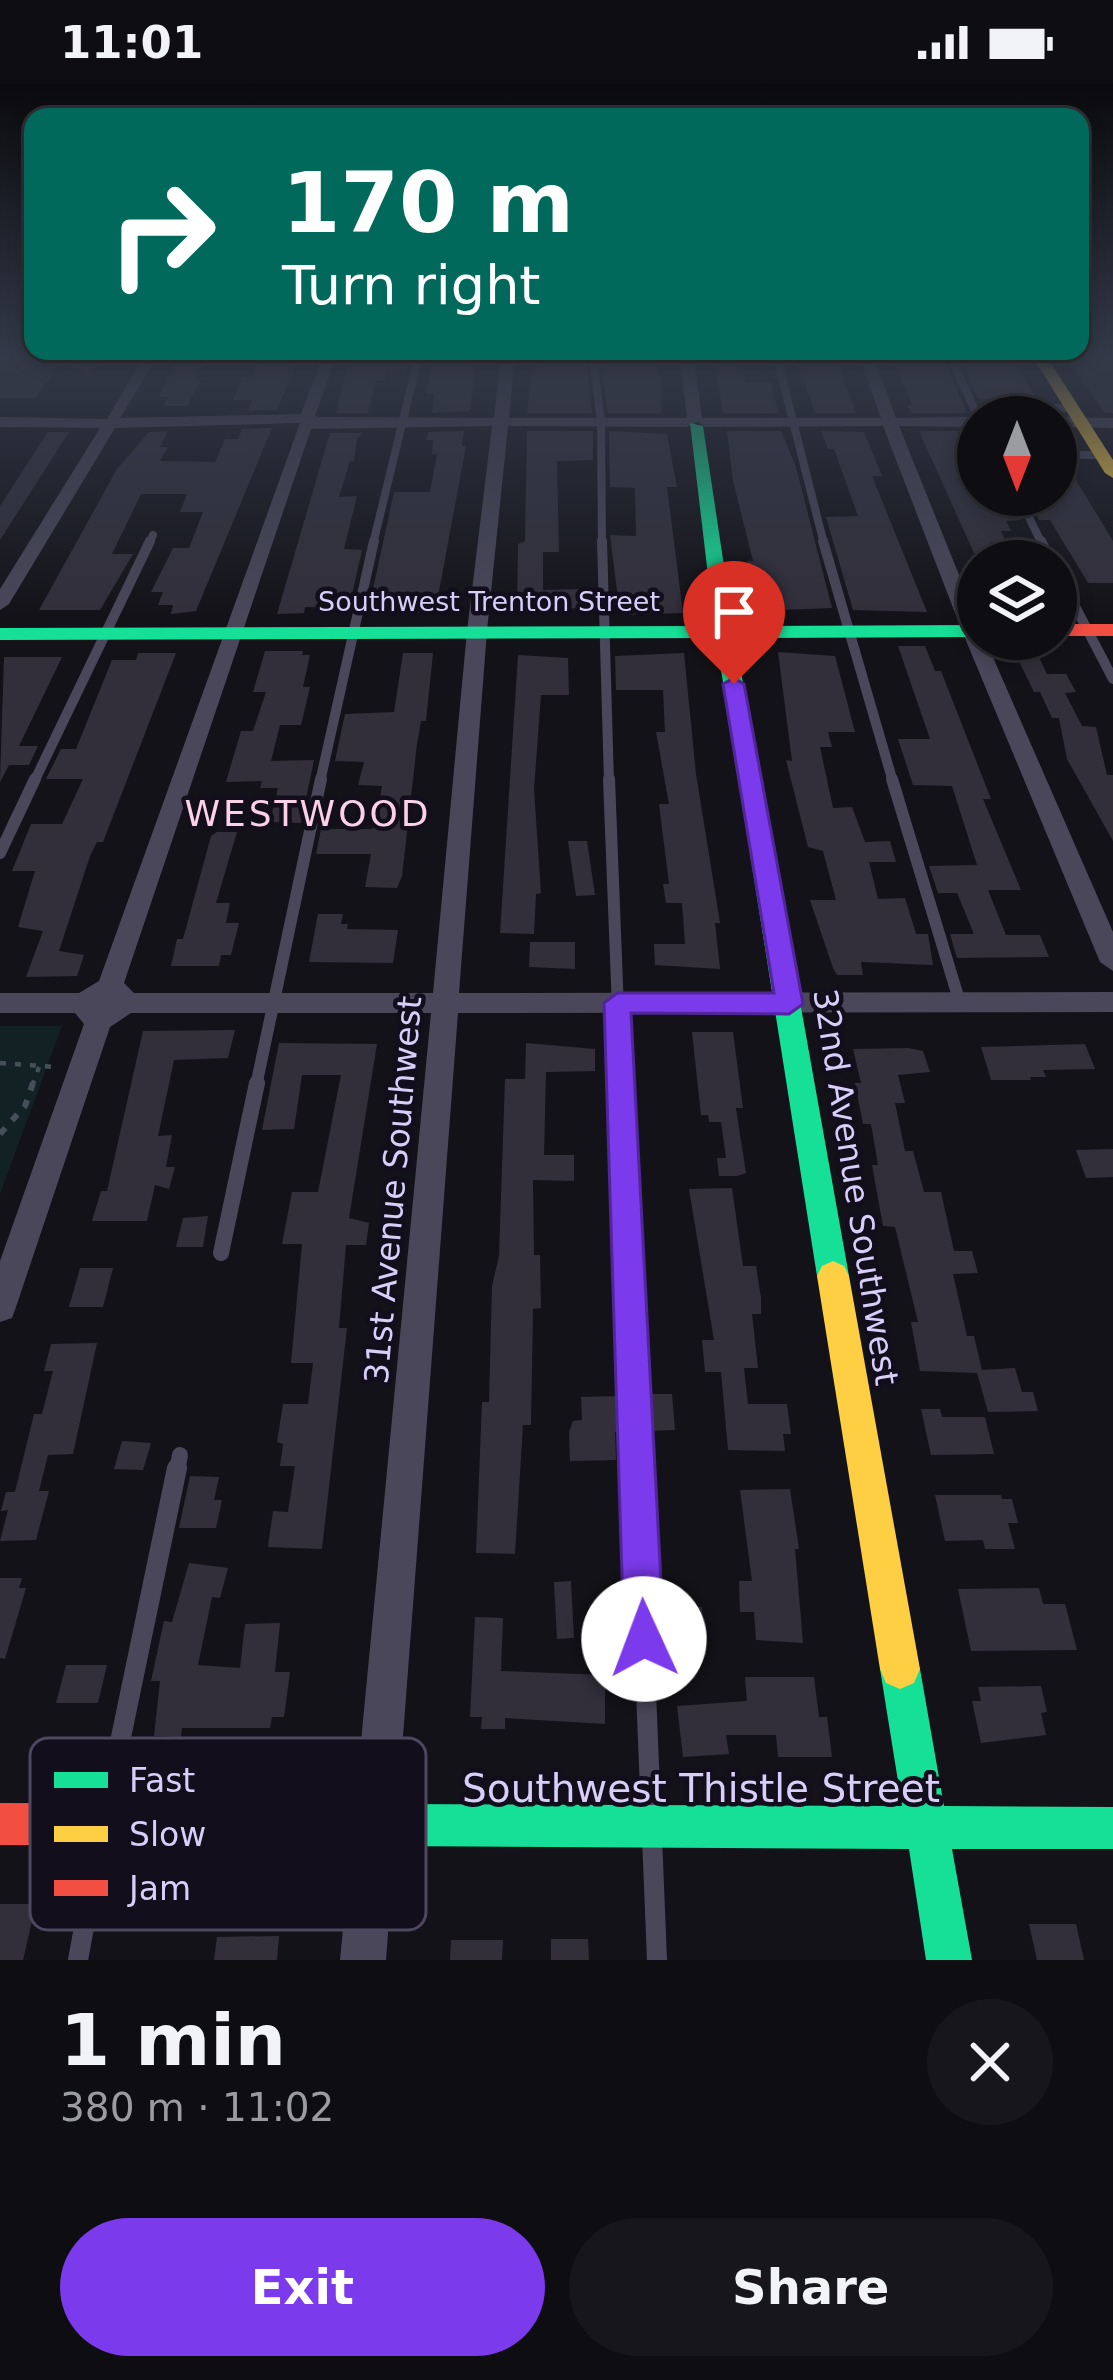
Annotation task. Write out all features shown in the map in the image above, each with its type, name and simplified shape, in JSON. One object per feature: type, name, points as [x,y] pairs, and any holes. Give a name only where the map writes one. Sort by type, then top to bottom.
[{"type":"street","points":[[0,604],[98,442]]},
{"type":"street","points":[[0,1307],[299,442]]},
{"type":"street","name":"31st Avenue Southwest","points":[[382,1738],[477,631],[498,442]]},
{"type":"street","name":"32nd Avenue Southwest","points":[[698,442],[724,630],[949,1960]]},
{"type":"street","points":[[898,442],[957,587]]},
{"type":"street","name":"Southwest Trenton Street","points":[[0,634],[957,631]]},
{"type":"street","points":[[987,660],[1113,962]]},
{"type":"street","points":[[0,1003],[789,1004],[1113,999]]},
{"type":"street","name":"Southwest Thistle Street","points":[[0,1824],[30,1824]]},
{"type":"street","name":"Southwest Thistle Street","points":[[426,1826],[1113,1828]]},
{"type":"street","name":"31st Avenue Southwest","points":[[363,1960],[366,1930]]},
{"type":"lane","points":[[221,1253],[352,632],[397,442]]},
{"type":"lane","points":[[601,442],[603,631],[657,1960]]},
{"type":"lane","points":[[797,442],[846,630],[960,1003]]},
{"type":"lane","points":[[0,853],[153,535]]},
{"type":"lane","points":[[1077,599],[1100,630],[1113,679]]},
{"type":"lane","points":[[121,1738],[180,1455]]},
{"type":"lane","points":[[78,1960],[84,1930]]},
{"type":"path","points":[[0,1063],[56,1066]]},
{"type":"path","points":[[2,1131],[25,1106],[39,1067]]},
{"type":"shaded area","points":[[0,1026],[62,1026],[0,1194]]},
{"type":"building","points":[[42,442],[63,442],[0,540],[0,506]]},
{"type":"building","points":[[141,442],[163,442],[160,447],[168,447],[160,461],[215,462],[224,442],[266,442],[196,611],[171,614],[173,605],[158,605],[163,592],[151,592],[173,548],[189,548],[203,512],[180,512],[187,494],[141,494],[112,554],[133,554],[100,610],[39,610],[117,469]]},
{"type":"building","points":[[327,442],[357,442],[339,497],[357,496],[344,549],[362,550],[349,608],[305,607],[304,613],[277,614]]},
{"type":"building","points":[[433,442],[463,442],[466,446],[435,613],[368,612],[394,492],[430,492],[437,454],[432,454]]},
{"type":"building","points":[[527,442],[593,442],[593,460],[557,461],[559,552],[543,552],[543,590],[582,589],[584,608],[517,610],[518,544],[525,541]]},
{"type":"building","points":[[609,442],[668,442],[677,487],[667,487],[683,613],[620,615],[610,535],[636,536],[635,488],[610,487]]},
{"type":"building","points":[[728,442],[785,442],[832,608],[754,611],[747,561],[753,561]]},
{"type":"building","points":[[825,442],[868,442],[882,476],[872,476],[927,612],[853,610],[826,517],[858,516],[834,449],[828,449]]},
{"type":"building","points":[[924,442],[957,442],[957,515]]},
{"type":"building","points":[[1077,482],[1113,541],[1113,583],[1088,583],[1077,565],[1077,540],[1062,540],[1050,520],[1037,516],[1077,516]]},
{"type":"building","points":[[957,516],[1019,516],[1021,520],[1006,521],[1011,531],[1001,531],[1005,540],[968,540]]},
{"type":"building","points":[[898,646],[925,646],[935,671],[941,671],[991,799],[983,799],[1021,890],[988,890],[1006,935],[1040,935],[1049,957],[957,958],[950,934],[974,934],[957,893],[938,893],[929,866],[977,865],[952,786],[913,785],[898,739],[930,739]]},
{"type":"building","points":[[265,651],[310,655],[303,687],[310,687],[301,725],[280,725],[271,761],[314,760],[301,823],[270,822],[278,788],[260,788],[262,781],[226,782],[241,731],[253,731],[266,692],[253,692]]},
{"type":"building","points":[[778,652],[835,656],[855,732],[828,732],[832,747],[820,747],[833,808],[852,807],[865,842],[890,841],[896,862],[869,862],[878,899],[905,898],[916,934],[928,934],[933,965],[861,962],[863,975],[837,975],[833,968],[810,900],[836,900],[823,851],[808,847],[786,760],[792,761]]},
{"type":"building","points":[[138,653],[176,653],[103,842],[97,842],[90,856],[59,951],[84,955],[77,976],[26,977],[43,931],[18,927],[35,871],[12,871],[31,824],[62,824],[83,779],[46,779],[61,749],[76,749],[112,660],[136,660]]},
{"type":"building","points":[[403,653],[433,653],[402,876],[397,888],[365,887],[371,854],[316,854],[321,829],[372,829],[376,822],[382,786],[358,785],[364,762],[335,761],[345,714],[394,712]]},
{"type":"building","points":[[684,653],[696,774],[720,923],[715,923],[720,969],[655,965],[654,944],[685,944],[682,903],[666,903],[663,884],[669,884],[659,804],[669,804],[656,732],[665,732],[663,690],[616,690],[615,656]]},
{"type":"building","points":[[518,655],[568,658],[569,695],[541,695],[534,789],[541,893],[536,894],[534,934],[500,933]]},
{"type":"building","points":[[4,657],[62,657],[19,746],[38,746],[29,765],[9,765],[0,782]]},
{"type":"building","points":[[1018,660],[1040,660],[1047,674],[1066,674],[1076,692],[1065,693],[1082,726],[1096,727],[1107,775],[1113,775],[1113,841],[1067,759],[1059,718],[1052,718],[1040,692],[1034,692]]},
{"type":"building","points":[[237,832],[216,903],[230,903],[226,923],[239,923],[231,955],[221,955],[219,966],[171,966],[211,836]]},
{"type":"building","points":[[568,841],[587,841],[595,895],[576,896]]},
{"type":"building","points":[[318,914],[343,914],[341,924],[348,924],[347,929],[398,930],[393,963],[309,962]]},
{"type":"building","points":[[530,942],[575,942],[575,969],[529,967]]},
{"type":"building","points":[[235,1030],[228,1058],[174,1060],[158,1136],[172,1135],[166,1167],[175,1167],[169,1189],[155,1185],[147,1221],[92,1221],[101,1191],[107,1191],[143,1031]]},
{"type":"building","points":[[692,1032],[733,1032],[743,1108],[736,1108],[746,1173],[719,1176],[717,1158],[726,1158],[721,1122],[709,1122],[708,1115],[701,1115]]},
{"type":"building","points":[[279,1043],[377,1044],[349,1218],[369,1223],[366,1245],[346,1245],[339,1328],[347,1328],[322,1549],[268,1547],[273,1511],[288,1512],[295,1466],[280,1466],[283,1444],[277,1442],[283,1404],[308,1404],[313,1363],[291,1363],[302,1244],[282,1244],[292,1192],[318,1192],[341,1075],[302,1075],[294,1129],[262,1130]]},
{"type":"building","points":[[526,1043],[595,1049],[595,1071],[546,1072],[544,1155],[574,1155],[574,1181],[533,1180],[534,1255],[540,1255],[541,1308],[533,1309],[531,1425],[523,1425],[515,1554],[476,1553],[482,1402],[489,1402],[492,1286],[499,1256],[505,1079],[525,1079]]},
{"type":"building","points":[[1085,1044],[1095,1069],[1043,1070],[1046,1077],[1031,1080],[991,1080],[981,1047]]},
{"type":"building","points":[[853,1049],[923,1051],[930,1072],[898,1075],[905,1103],[895,1103],[905,1151],[913,1151],[924,1192],[941,1192],[954,1251],[972,1251],[978,1273],[953,1274],[967,1336],[974,1336],[982,1370],[1015,1368],[1022,1392],[1033,1392],[1038,1411],[988,1412],[977,1373],[920,1371],[911,1322],[918,1322],[895,1227],[883,1226],[872,1165],[878,1165],[871,1124],[863,1124]]},
{"type":"building","points":[[1113,1149],[1113,1177],[1086,1178],[1076,1150]]},
{"type":"building","points":[[732,1188],[743,1266],[756,1266],[761,1298],[761,1314],[752,1314],[758,1368],[744,1368],[748,1404],[787,1404],[791,1434],[783,1434],[785,1451],[728,1450],[721,1372],[705,1372],[702,1340],[714,1340],[689,1189]]},
{"type":"building","points":[[208,1216],[203,1247],[176,1247],[183,1218]]},
{"type":"building","points":[[80,1268],[113,1268],[103,1307],[69,1307]]},
{"type":"building","points":[[97,1343],[73,1454],[48,1455],[39,1491],[49,1491],[36,1540],[0,1541],[8,1510],[1,1511],[6,1492],[15,1492],[34,1414],[42,1414],[53,1371],[44,1371],[51,1344]]},
{"type":"building","points":[[647,1394],[672,1394],[675,1430],[648,1431]]},
{"type":"building","points":[[621,1396],[623,1432],[615,1432],[616,1460],[570,1461],[569,1432],[573,1421],[582,1420],[581,1397]]},
{"type":"building","points":[[921,1409],[940,1409],[942,1417],[985,1417],[994,1454],[931,1455]]},
{"type":"building","points":[[122,1441],[151,1443],[143,1470],[114,1469]]},
{"type":"building","points":[[190,1476],[219,1477],[214,1500],[222,1500],[216,1528],[179,1528]]},
{"type":"building","points":[[790,1489],[799,1549],[795,1549],[803,1643],[756,1640],[754,1612],[740,1612],[739,1581],[752,1581],[740,1490]]},
{"type":"building","points":[[935,1495],[1012,1499],[1018,1523],[1008,1523],[1015,1549],[985,1549],[983,1540],[945,1541]]},
{"type":"building","points":[[189,1563],[228,1568],[220,1598],[212,1597],[198,1665],[240,1668],[245,1624],[280,1623],[275,1672],[290,1672],[284,1717],[272,1717],[270,1728],[182,1728],[181,1737],[154,1736],[160,1681],[151,1681],[164,1621],[172,1622]]},
{"type":"building","points":[[0,1578],[22,1578],[19,1588],[26,1588],[5,1659],[0,1658]]},
{"type":"building","points":[[571,1581],[574,1638],[557,1639],[554,1582]]},
{"type":"building","points":[[1039,1588],[1043,1604],[1065,1604],[1077,1650],[971,1651],[958,1589]]},
{"type":"building","points":[[666,1607],[702,1607],[706,1655],[669,1655]]},
{"type":"building","points":[[475,1617],[503,1618],[501,1671],[605,1675],[605,1724],[505,1718],[505,1729],[481,1729],[482,1717],[470,1717]]},
{"type":"building","points":[[66,1665],[107,1665],[98,1703],[56,1703]]},
{"type":"building","points":[[745,1677],[814,1677],[819,1717],[827,1717],[832,1757],[778,1757],[776,1735],[726,1735],[729,1754],[683,1757],[677,1706],[747,1701]]},
{"type":"building","points":[[1041,1686],[1046,1735],[981,1743],[972,1701],[981,1701],[978,1687]]},
{"type":"building","points":[[0,1904],[30,1904],[23,1960],[0,1960]]},
{"type":"building","points":[[1029,1924],[1076,1924],[1084,1960],[1037,1960]]},
{"type":"building","points":[[279,1936],[277,1960],[214,1960],[217,1937]]},
{"type":"building","points":[[551,1939],[588,1939],[589,1960],[551,1960]]},
{"type":"building","points":[[451,1940],[503,1940],[502,1960],[450,1960]]},
{"type":"traffic: fast","points":[[697,442],[724,630],[833,1276]]},
{"type":"traffic: fast","points":[[0,634],[957,631]]},
{"type":"traffic: fast","points":[[900,1669],[949,1960]]},
{"type":"traffic: fast","points":[[426,1825],[1113,1828]]},
{"type":"traffic: slow","points":[[1093,442],[1113,473]]},
{"type":"traffic: slow","points":[[833,1276],[900,1669]]},
{"type":"traffic: jam","points":[[1077,630],[1113,630]]},
{"type":"traffic: jam","points":[[0,1824],[30,1824]]},
{"type":"district","name":"WESTWOOD","points":[[308,813]]},
{"type":"route","points":[[644,1639],[617,1003],[789,1004],[734,684]]}]
